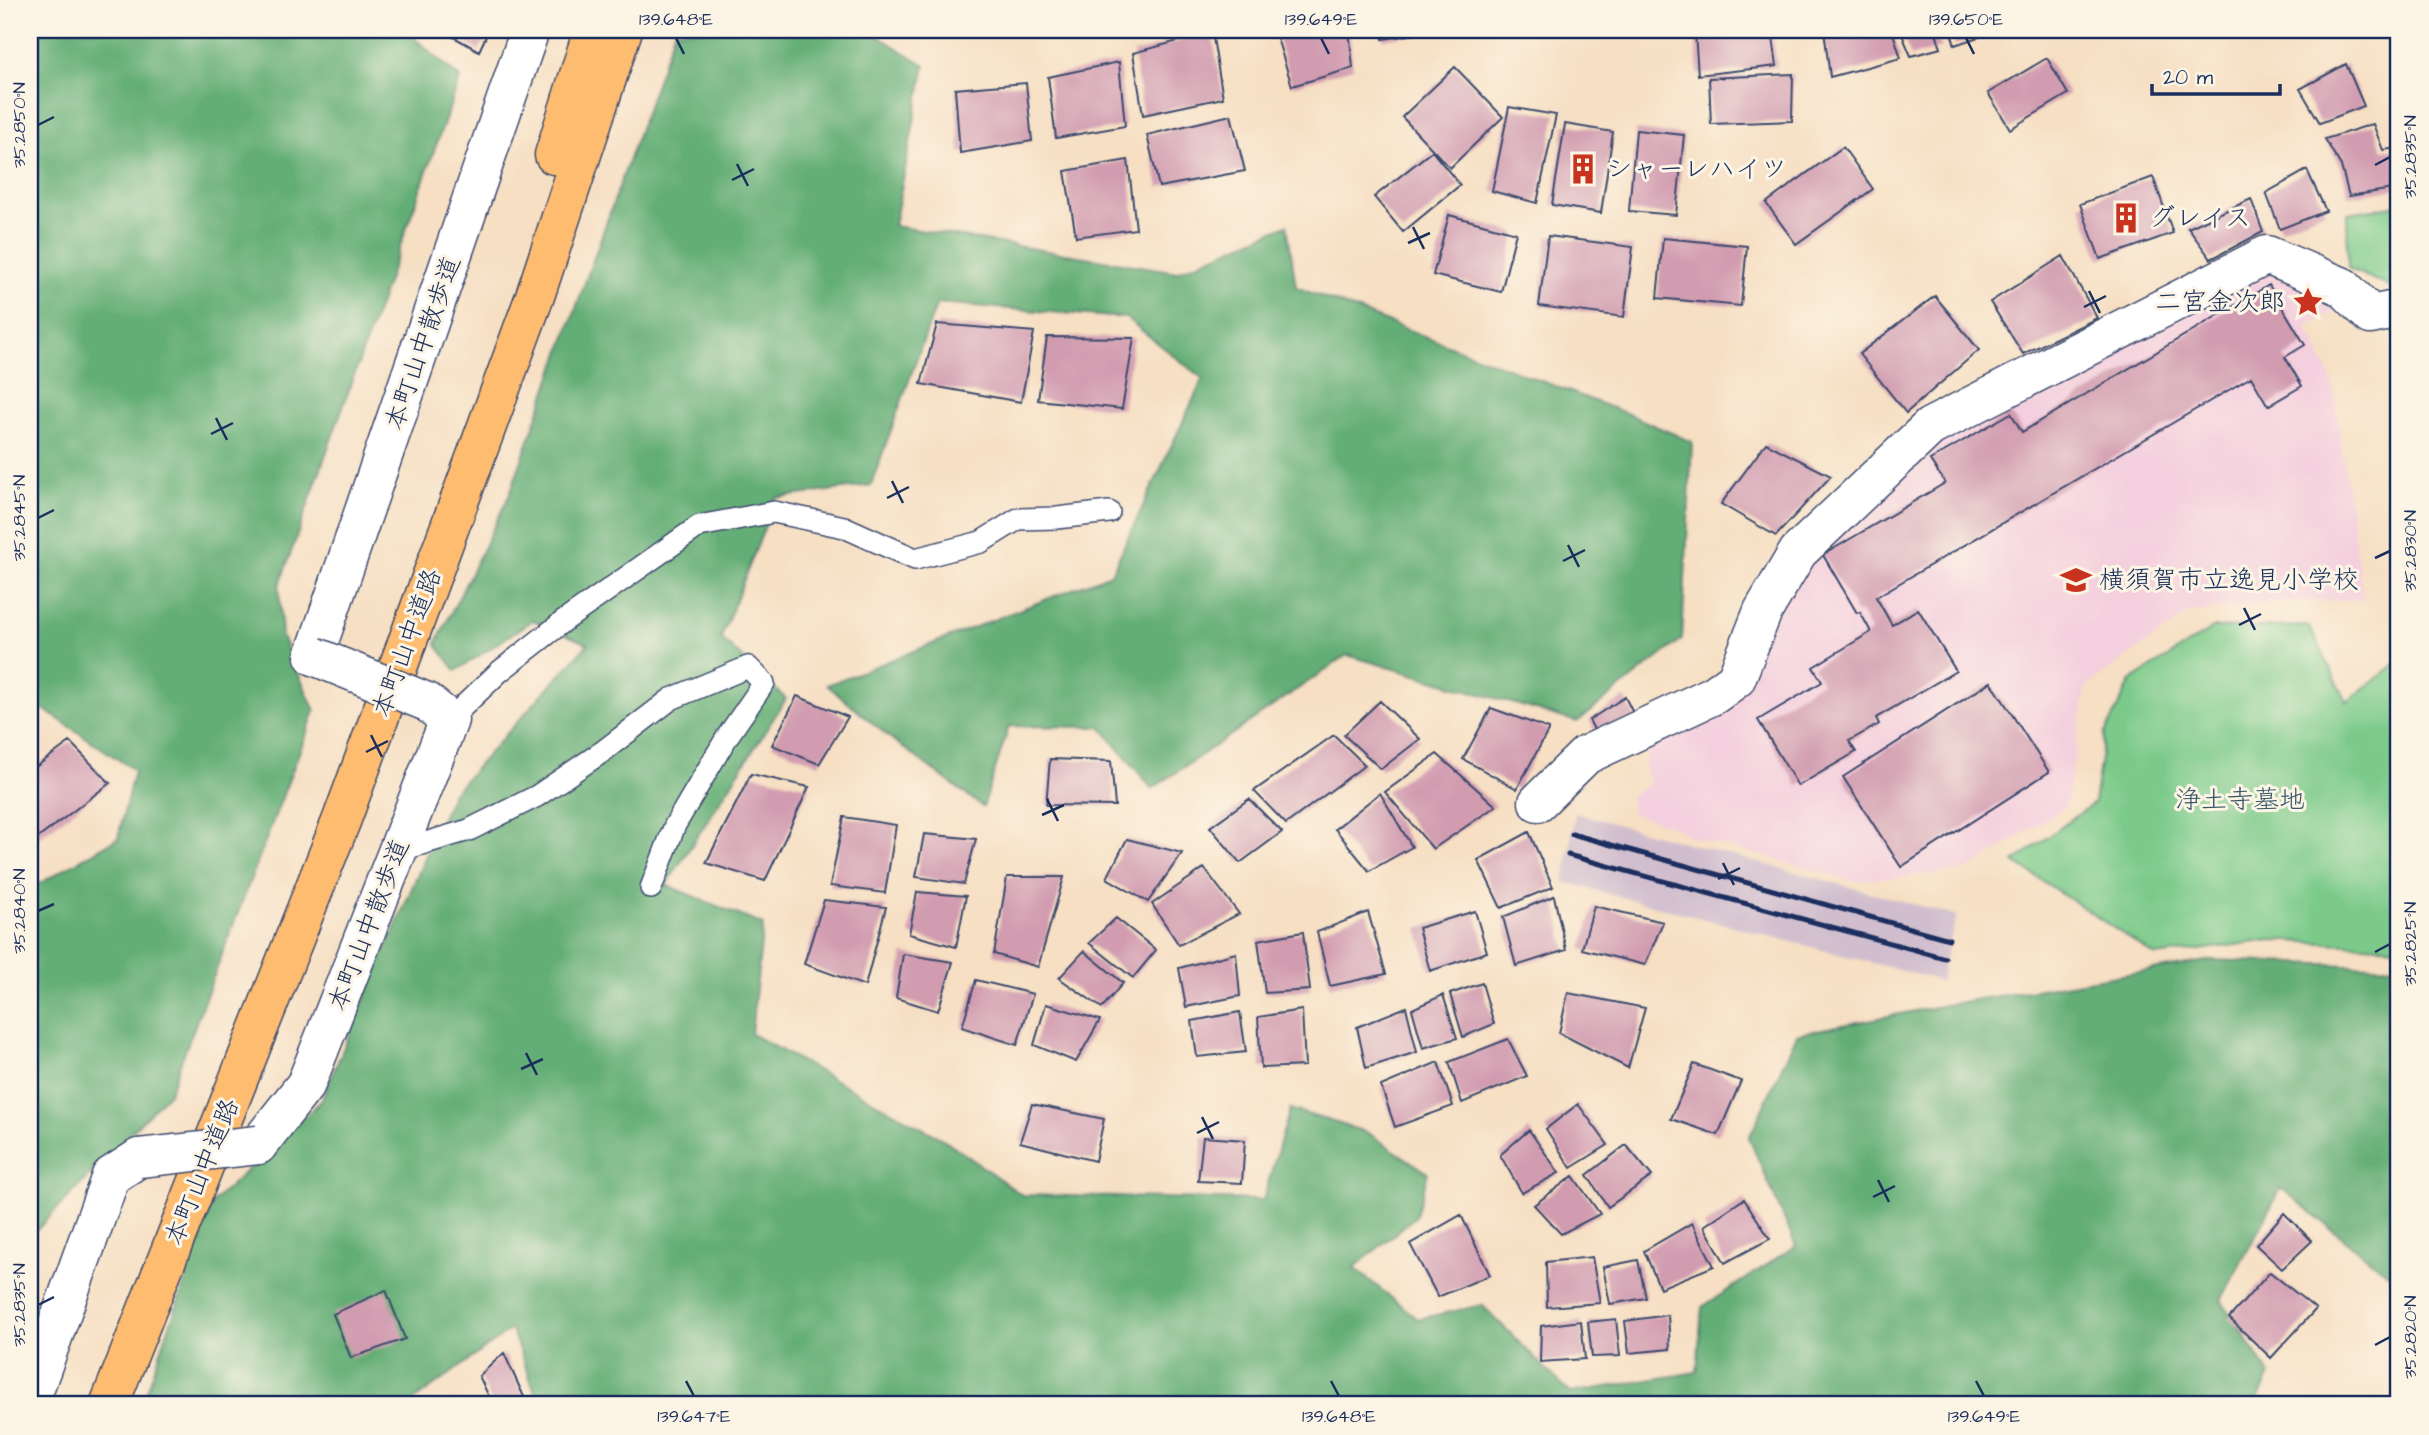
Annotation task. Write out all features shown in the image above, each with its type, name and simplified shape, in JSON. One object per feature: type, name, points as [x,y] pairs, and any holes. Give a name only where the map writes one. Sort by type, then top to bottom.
[{"type":"highway","name":"本町山中道路","points":[[85,1405],[316,816],[507,302],[593,30]]},
{"type":"highway","name":"本町山中道路","points":[[109,1405],[342,819],[534,296],[623,30]]},
{"type":"street","name":"本町山中散歩道","points":[[30,1401],[111,1176],[139,1158],[258,1145],[306,1084],[398,851],[438,711],[314,656],[530,30]]},
{"type":"street","points":[[1538,802],[1586,755],[1714,695],[1737,679],[1763,611],[1798,552],[1930,427],[2267,256],[2343,288],[2371,315],[2399,309]]},
{"type":"lane","points":[[438,711],[499,672],[564,621],[699,526],[774,512],[844,527],[915,559],[981,542],[1018,519],[1109,512]]},
{"type":"lane","points":[[398,851],[469,830],[537,796],[602,752],[671,699],[748,667],[764,683],[727,737],[676,825],[651,888]]},
{"type":"shaded area","name":"横須賀市立逸見小学校","points":[[2251,269],[2330,296],[2336,312],[2306,326],[2332,379],[2363,599],[2266,603],[2189,613],[2086,687],[2066,806],[1965,871],[1854,881],[1689,836],[1670,825],[1632,814],[1630,795],[1650,784],[1644,768],[1653,731],[1733,697],[1803,562],[1937,435]]},
{"type":"shaded area","points":[[1575,813],[1957,916],[1941,981],[1564,882]]},
{"type":"green space","points":[[30,30],[405,30],[460,78],[279,586],[282,637],[315,711],[169,1093],[30,1237],[30,889],[118,838],[134,770],[30,700]]},
{"type":"green space","points":[[675,30],[868,30],[925,65],[894,226],[1177,272],[1287,225],[1296,287],[1628,414],[1692,442],[1682,639],[1577,722],[1347,655],[1152,789],[1101,727],[1009,726],[983,807],[889,737],[827,685],[1111,574],[1203,379],[1126,318],[937,303],[871,485],[776,498],[721,638],[786,699],[666,885],[763,925],[751,1034],[948,1142],[1022,1195],[1263,1200],[1290,1109],[1366,1132],[1428,1173],[1416,1216],[1354,1268],[1418,1319],[1482,1305],[1570,1393],[1697,1372],[1702,1307],[1796,1246],[1749,1138],[1797,1034],[1956,1003],[2212,960],[2399,967],[2399,1283],[2281,1188],[2221,1300],[2270,1375],[2255,1405],[534,1405],[537,1397],[511,1329],[408,1405],[142,1405],[213,1202],[321,1101],[452,794],[588,644],[533,620],[456,671],[436,644],[509,496]]},
{"type":"green space","points":[[2399,205],[2399,291],[2348,268],[2347,213]]},
{"type":"green space","name":"浄土寺墓地","points":[[2309,626],[2347,702],[2399,661],[2399,947],[2271,940],[2156,956],[2014,862],[2094,803],[2105,733],[2131,681],[2213,628]]},
{"type":"building","points":[[441,30],[489,30],[479,51]]},
{"type":"building","points":[[1302,30],[1349,30],[1353,68],[1292,86],[1277,38]]},
{"type":"building","points":[[1382,30],[1435,30],[1435,31],[1383,39]]},
{"type":"building","points":[[1718,30],[1772,30],[1777,66],[1698,75],[1695,33]]},
{"type":"building","points":[[1824,30],[1892,30],[1901,58],[1830,77]]},
{"type":"building","points":[[1900,30],[1935,30],[1941,48],[1911,56]]},
{"type":"building","points":[[1950,30],[1999,30],[1955,45]]},
{"type":"building","points":[[1212,32],[1223,98],[1143,115],[1133,53]]},
{"type":"building","points":[[2047,58],[2068,94],[2010,129],[1988,93]]},
{"type":"building","points":[[1119,62],[1125,126],[1056,138],[1048,77]]},
{"type":"building","points":[[2346,64],[2364,106],[2320,123],[2300,89]]},
{"type":"building","points":[[1455,67],[1503,117],[1450,168],[1402,117]]},
{"type":"building","points":[[1793,74],[1792,121],[1711,124],[1709,78]]},
{"type":"building","points":[[1026,83],[1032,141],[960,153],[955,89]]},
{"type":"building","points":[[1509,107],[1556,115],[1537,203],[1492,191]]},
{"type":"building","points":[[1231,115],[1245,171],[1159,187],[1147,135]]},
{"type":"building","name":"シャーレハイツ","points":[[1565,124],[1613,132],[1601,213],[1552,205]]},
{"type":"building","points":[[2373,124],[2383,150],[2399,148],[2399,188],[2349,196],[2341,166],[2325,139]]},
{"type":"building","points":[[1636,130],[1684,135],[1676,215],[1629,211]]},
{"type":"building","points":[[1843,147],[1873,189],[1796,244],[1766,203]]},
{"type":"building","points":[[1432,151],[1460,185],[1403,232],[1374,197]]},
{"type":"building","points":[[1128,160],[1136,229],[1076,237],[1065,171]]},
{"type":"building","points":[[2307,170],[2326,211],[2280,229],[2266,193]]},
{"type":"building","name":"グレイス","points":[[2153,177],[2173,233],[2100,259],[2080,204]]},
{"type":"building","points":[[2251,199],[2263,232],[2211,259],[2188,228]]},
{"type":"building","points":[[1449,215],[1516,233],[1501,292],[1433,275]]},
{"type":"building","points":[[1548,236],[1633,247],[1624,317],[1539,306]]},
{"type":"building","points":[[1663,238],[1747,246],[1741,306],[1657,298]]},
{"type":"building","points":[[2063,256],[2097,318],[2023,354],[1990,302]]},
{"type":"building","points":[[2269,285],[2305,345],[2285,357],[2302,386],[2268,406],[2251,377],[1876,597],[1892,625],[1918,609],[1956,671],[1876,718],[1879,724],[1849,741],[1856,752],[1798,786],[1758,720],[1822,682],[1813,667],[1871,632],[1823,555],[1945,483],[1930,460],[2011,413],[2022,432]]},
{"type":"building","points":[[1935,296],[1979,350],[1906,413],[1859,354]]},
{"type":"building","points":[[937,324],[1034,332],[1021,402],[921,384]]},
{"type":"building","points":[[1047,337],[1134,338],[1122,409],[1038,400]]},
{"type":"building","points":[[1766,443],[1831,476],[1776,536],[1721,504]]},
{"type":"building","points":[[1991,682],[2049,772],[1901,867],[1843,777]]},
{"type":"building","points":[[797,696],[848,717],[819,764],[772,745]]},
{"type":"building","points":[[1625,697],[1638,723],[1599,739],[1589,720]]},
{"type":"building","points":[[1380,701],[1420,739],[1381,769],[1344,735]]},
{"type":"building","points":[[1491,708],[1549,729],[1517,789],[1463,759]]},
{"type":"building","points":[[1334,735],[1365,765],[1286,824],[1254,791]]},
{"type":"building","points":[[70,742],[110,783],[38,838],[30,828],[30,771]]},
{"type":"building","points":[[1437,754],[1496,806],[1433,849],[1385,792]]},
{"type":"building","points":[[1050,759],[1111,761],[1115,806],[1046,805]]},
{"type":"building","points":[[751,774],[809,787],[765,881],[706,863]]},
{"type":"building","points":[[1380,793],[1412,847],[1369,871],[1335,829]]},
{"type":"building","points":[[1249,799],[1282,832],[1240,863],[1210,827]]},
{"type":"building","points":[[844,817],[896,825],[885,893],[830,886]]},
{"type":"building","points":[[1529,832],[1553,887],[1501,908],[1478,860]]},
{"type":"building","points":[[924,834],[976,839],[964,884],[916,877]]},
{"type":"building","points":[[1127,839],[1182,853],[1148,902],[1107,878]]},
{"type":"building","points":[[1204,868],[1239,914],[1179,945],[1152,904]]},
{"type":"building","points":[[1007,877],[1064,877],[1038,967],[994,954]]},
{"type":"building","points":[[917,892],[966,896],[956,947],[909,934]]},
{"type":"building","points":[[1554,896],[1566,950],[1516,966],[1503,917]]},
{"type":"building","points":[[824,900],[886,907],[865,986],[804,964]]},
{"type":"building","points":[[1594,906],[1663,922],[1645,965],[1582,949]]},
{"type":"building","points":[[1475,911],[1487,952],[1430,971],[1418,928]]},
{"type":"building","points":[[1368,912],[1386,974],[1330,986],[1317,932]]},
{"type":"building","points":[[1116,918],[1156,950],[1133,978],[1089,943]]},
{"type":"building","points":[[1303,932],[1310,990],[1265,993],[1258,940]]},
{"type":"building","points":[[1084,951],[1123,983],[1102,1008],[1059,978]]},
{"type":"building","points":[[1236,953],[1240,996],[1186,1007],[1179,968]]},
{"type":"building","points":[[903,954],[953,962],[938,1011],[896,998]]},
{"type":"building","points":[[976,980],[1033,994],[1017,1045],[962,1027]]},
{"type":"building","points":[[1482,983],[1494,1024],[1463,1037],[1450,994]]},
{"type":"building","points":[[1568,993],[1645,1008],[1628,1068],[1559,1033]]},
{"type":"building","points":[[1443,995],[1457,1038],[1423,1048],[1412,1009]]},
{"type":"building","points":[[1046,1004],[1100,1020],[1076,1062],[1034,1045]]},
{"type":"building","points":[[1406,1007],[1417,1052],[1366,1068],[1357,1027]]},
{"type":"building","points":[[1302,1010],[1305,1066],[1261,1068],[1258,1017]]},
{"type":"building","points":[[1240,1012],[1246,1052],[1197,1057],[1192,1021]]},
{"type":"building","points":[[1508,1039],[1527,1076],[1462,1103],[1449,1062]]},
{"type":"building","points":[[1438,1062],[1453,1106],[1395,1127],[1381,1086]]},
{"type":"building","points":[[1694,1064],[1741,1081],[1718,1135],[1671,1119]]},
{"type":"building","points":[[1032,1104],[1104,1119],[1095,1161],[1020,1142]]},
{"type":"building","points":[[1578,1104],[1608,1145],[1571,1168],[1546,1129]]},
{"type":"building","points":[[1529,1130],[1559,1173],[1522,1193],[1500,1155]]},
{"type":"building","points":[[1203,1137],[1245,1140],[1242,1183],[1198,1181]]},
{"type":"building","points":[[1626,1145],[1652,1176],[1608,1207],[1587,1175]]},
{"type":"building","points":[[1573,1176],[1600,1214],[1561,1234],[1534,1205]]},
{"type":"building","points":[[1744,1199],[1770,1239],[1725,1263],[1704,1226]]},
{"type":"building","points":[[2284,1213],[2312,1241],[2282,1269],[2256,1245]]},
{"type":"building","points":[[1461,1215],[1490,1275],[1438,1297],[1410,1244]]},
{"type":"building","points":[[1692,1223],[1714,1266],[1660,1288],[1644,1251]]},
{"type":"building","points":[[1592,1257],[1600,1303],[1547,1307],[1546,1262]]},
{"type":"building","points":[[1638,1260],[1646,1298],[1610,1304],[1603,1267]]},
{"type":"building","points":[[2270,1272],[2316,1309],[2271,1358],[2229,1318]]},
{"type":"building","points":[[386,1290],[405,1339],[351,1358],[333,1314]]},
{"type":"building","points":[[1668,1315],[1670,1349],[1629,1353],[1625,1321]]},
{"type":"building","points":[[1616,1319],[1620,1356],[1592,1357],[1588,1322]]},
{"type":"building","points":[[1581,1321],[1585,1359],[1540,1362],[1541,1326]]},
{"type":"building","points":[[504,1353],[524,1397],[512,1405],[493,1405],[479,1376]]},
{"type":"railway","points":[[1572,834],[1949,939]]},
{"type":"railway","points":[[1568,855],[1945,958]]},
{"type":"place","name":"シャーレハイツ","points":[[1583,169]]},
{"type":"place","name":"グレイス","points":[[2126,218]]},
{"type":"place","name":"二宮金次郎","points":[[2308,302]]},
{"type":"place","name":"横須賀市立逸見小学校","points":[[2076,580]]}]
